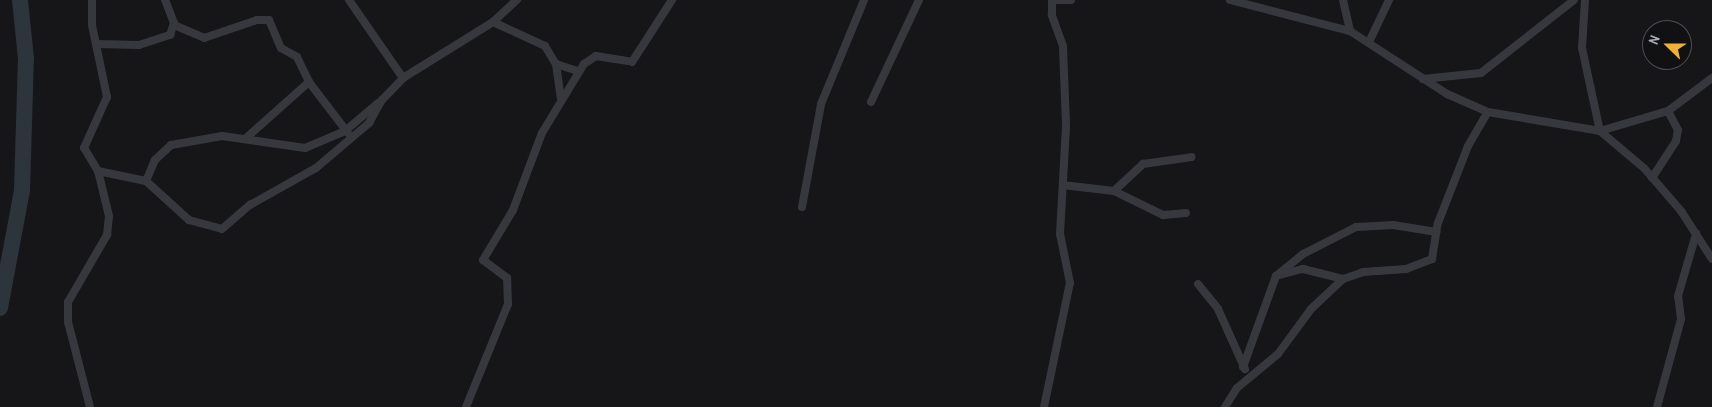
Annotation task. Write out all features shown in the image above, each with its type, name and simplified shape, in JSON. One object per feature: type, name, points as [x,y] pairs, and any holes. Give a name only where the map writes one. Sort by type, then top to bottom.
[{"type":"street","points":[[90,407],[70,331],[68,302],[107,235],[109,216],[98,170],[84,148],[107,97],[97,44],[92,0]]},
{"type":"street","points":[[97,44],[139,45],[170,35],[174,25],[165,0]]},
{"type":"street","points":[[349,0],[403,78]]},
{"type":"street","points":[[146,181],[165,148],[222,136],[305,148],[348,133],[368,123],[382,100],[403,78],[493,22],[517,0]]},
{"type":"street","points":[[466,407],[508,304],[507,278],[483,260],[513,210],[542,133],[577,72],[596,56],[632,62],[672,0]]},
{"type":"street","points":[[802,207],[821,104],[864,0]]},
{"type":"street","points":[[872,102],[919,0]]},
{"type":"street","points":[[1044,407],[1070,283],[1060,244],[1063,185],[1063,46],[1052,15],[1053,0],[1071,0]]},
{"type":"street","points":[[1233,0],[1317,19],[1350,31],[1423,78],[1488,112],[1600,131],[1668,111],[1712,78]]},
{"type":"street","points":[[1344,0],[1350,31]]},
{"type":"street","points":[[1369,42],[1389,0]]},
{"type":"street","points":[[1423,78],[1482,73],[1574,0]]},
{"type":"street","points":[[1585,0],[1582,48],[1600,131],[1652,178],[1696,234],[1712,259]]},
{"type":"street","points":[[174,25],[204,38],[257,20],[269,20],[281,48],[297,57],[309,82],[348,133]]},
{"type":"street","points":[[493,22],[537,40],[556,64],[561,100]]},
{"type":"street","points":[[556,64],[577,72]]},
{"type":"street","points":[[245,139],[309,82]]},
{"type":"street","points":[[1652,178],[1676,140],[1678,130],[1668,111]]},
{"type":"street","points":[[1276,276],[1304,269],[1343,279],[1424,265],[1432,259],[1436,232],[1468,146],[1488,112]]},
{"type":"street","points":[[98,170],[146,181],[189,220],[222,229],[250,205],[308,174],[348,133]]},
{"type":"street","points":[[1114,191],[1143,164],[1192,157]]},
{"type":"street","points":[[1063,185],[1114,191],[1164,215],[1186,213]]},
{"type":"street","points":[[1243,367],[1276,276],[1303,254],[1356,227],[1393,225],[1436,232]]},
{"type":"street","points":[[1657,407],[1681,319],[1678,296],[1696,234]]},
{"type":"street","points":[[1225,407],[1343,279]]},
{"type":"street","points":[[1198,284],[1218,309],[1243,367],[1252,376]]},
{"type":"waterway","points":[[0,308],[22,191],[26,59],[20,0]]}]
